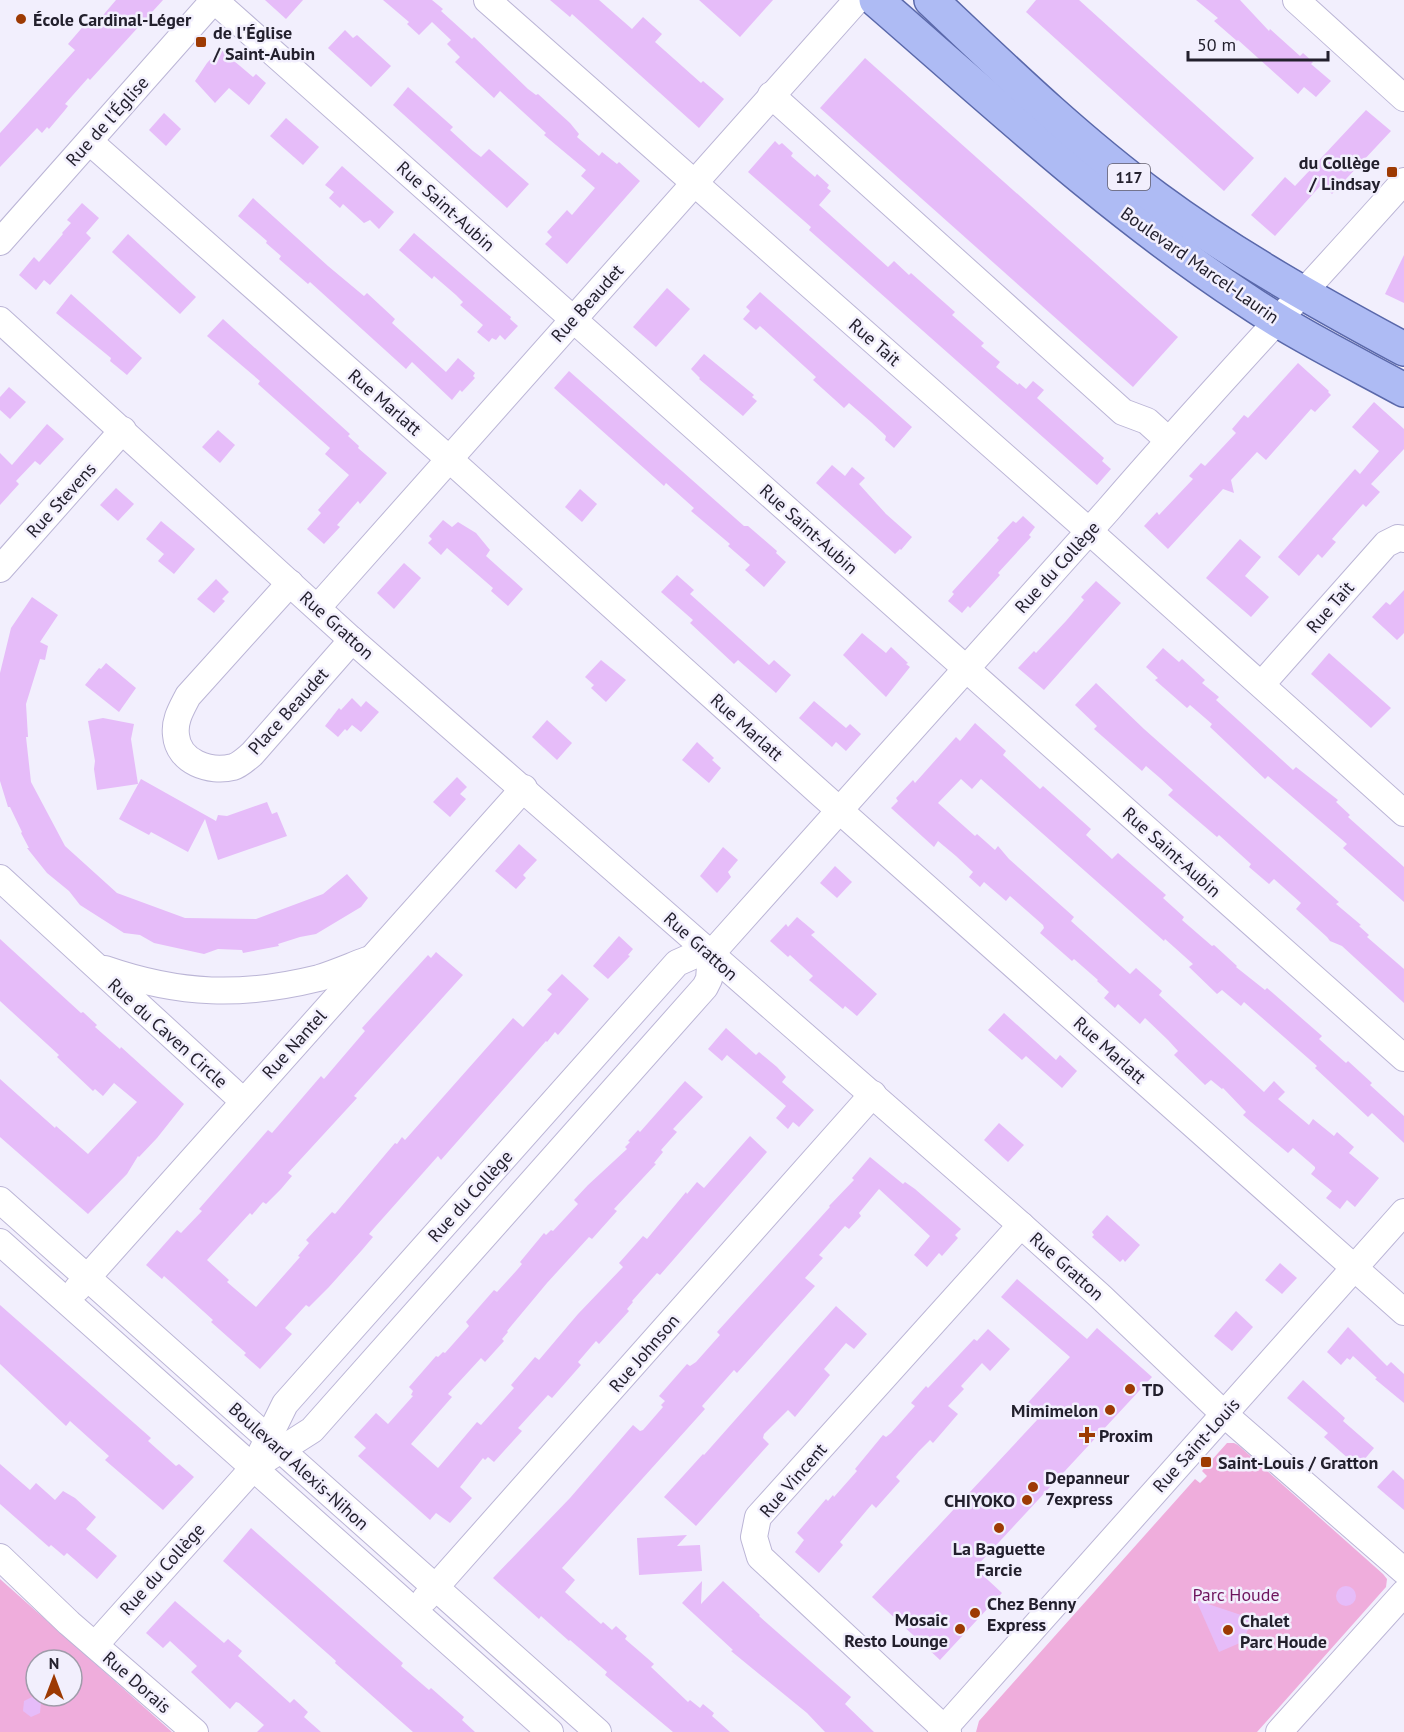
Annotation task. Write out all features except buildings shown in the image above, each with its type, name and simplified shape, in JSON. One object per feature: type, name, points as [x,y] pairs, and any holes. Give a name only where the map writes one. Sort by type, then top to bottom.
[{"type":"main road","name":"Boulevard Marcel-Laurin","points":[[876,0],[1098,192],[1180,255],[1278,320],[1404,390]]},
{"type":"main road","name":"Boulevard Marcel-Laurin","points":[[931,0],[1049,111],[1122,172],[1185,219],[1304,293],[1404,349]]},
{"type":"street","name":"Rue de l'Église","points":[[0,242],[214,0]]},
{"type":"street","name":"Rue Saint-Aubin","points":[[214,0],[1404,1058]]},
{"type":"street","name":"Rue Tait","points":[[487,0],[1262,684],[1404,813]]},
{"type":"street","name":"Rue Beaudet","points":[[318,608],[448,458],[857,0]]},
{"type":"street","points":[[1296,0],[1404,98]]},
{"type":"street","points":[[771,95],[1123,412],[1147,422],[1168,440]]},
{"type":"street","name":"Rue Marlatt","points":[[90,142],[448,458],[1404,1312]]},
{"type":"street","name":"Rue du Collège","points":[[95,1645],[274,1445],[312,1430],[705,987],[711,969],[711,954],[1168,440],[1404,181]]},
{"type":"street","name":"Rue Gratton","points":[[0,320],[352,640],[524,788],[732,974],[873,1094],[1100,1296],[1224,1414],[1404,1571]]},
{"type":"street","name":"Rue Stevens","points":[[0,569],[123,430]]},
{"type":"street","name":"Rue Tait","points":[[1262,684],[1386,544],[1398,538],[1404,539]]},
{"type":"street","name":"Place Beaudet","points":[[290,583],[188,696],[178,716],[176,736],[181,751],[196,764],[214,769],[235,766],[252,754],[352,640]]},
{"type":"street","name":"Rue Nantel","points":[[66,1300],[524,788]]},
{"type":"street","name":"Rue du Caven Circle","points":[[1,878],[243,1101]]},
{"type":"street","name":"Rue du Collège","points":[[274,1445],[285,1404],[677,963],[695,955],[711,954]]},
{"type":"street","name":"Rue du Caven Circle","points":[[93,965],[138,980],[187,989],[229,992],[269,988],[321,977],[370,959]]},
{"type":"street","name":"Rue Johnson","points":[[414,1610],[873,1094]]},
{"type":"street","name":"Boulevard Alexis-Nihon","points":[[0,1200],[598,1732]]},
{"type":"street","name":"Rue Saint-Louis","points":[[944,1731],[1404,1212]]},
{"type":"street","name":"Rue Vincent","points":[[944,1731],[760,1557],[754,1537],[758,1517],[1021,1225]]},
{"type":"street","name":"Boulevard Alexis-Nihon","points":[[0,1242],[550,1732]]},
{"type":"street","name":"Rue Dorais","points":[[0,1557],[95,1645],[195,1732]]},
{"type":"street","points":[[1279,1732],[1404,1593]]},
{"type":"green space","name":"Parc Houde","points":[[1227,1443],[1238,1445],[1383,1574],[1387,1579],[1386,1587],[1257,1732],[976,1732],[979,1721],[1195,1479],[1200,1483],[1207,1476],[1202,1471]]},
{"type":"green space","points":[[0,1579],[78,1648],[24,1648],[24,1708],[84,1708],[84,1654],[172,1732],[0,1732]]},
{"type":"place","name":"École Cardinal-Léger","points":[[21,19]]},
{"type":"place","name":"de l'Église / Saint-Aubin","points":[[201,42]]},
{"type":"place","name":"du Collège / Lindsay","points":[[1392,172]]},
{"type":"place","name":"TD","points":[[1130,1389]]},
{"type":"place","name":"Mimimelon","points":[[1110,1410]]},
{"type":"place","name":"Proxim","points":[[1087,1435]]},
{"type":"place","name":"Saint-Louis / Gratton","points":[[1206,1462]]},
{"type":"place","name":"Depanneur 7express","points":[[1033,1487]]},
{"type":"place","name":"CHIYOKO","points":[[1027,1500]]},
{"type":"place","name":"La Baguette Farcie","points":[[999,1528]]},
{"type":"place","name":"Chez Benny Express","points":[[975,1613]]},
{"type":"place","name":"Mosaic Resto Lounge","points":[[960,1629]]},
{"type":"place","name":"Chalet Parc Houde","points":[[1228,1630]]}]
